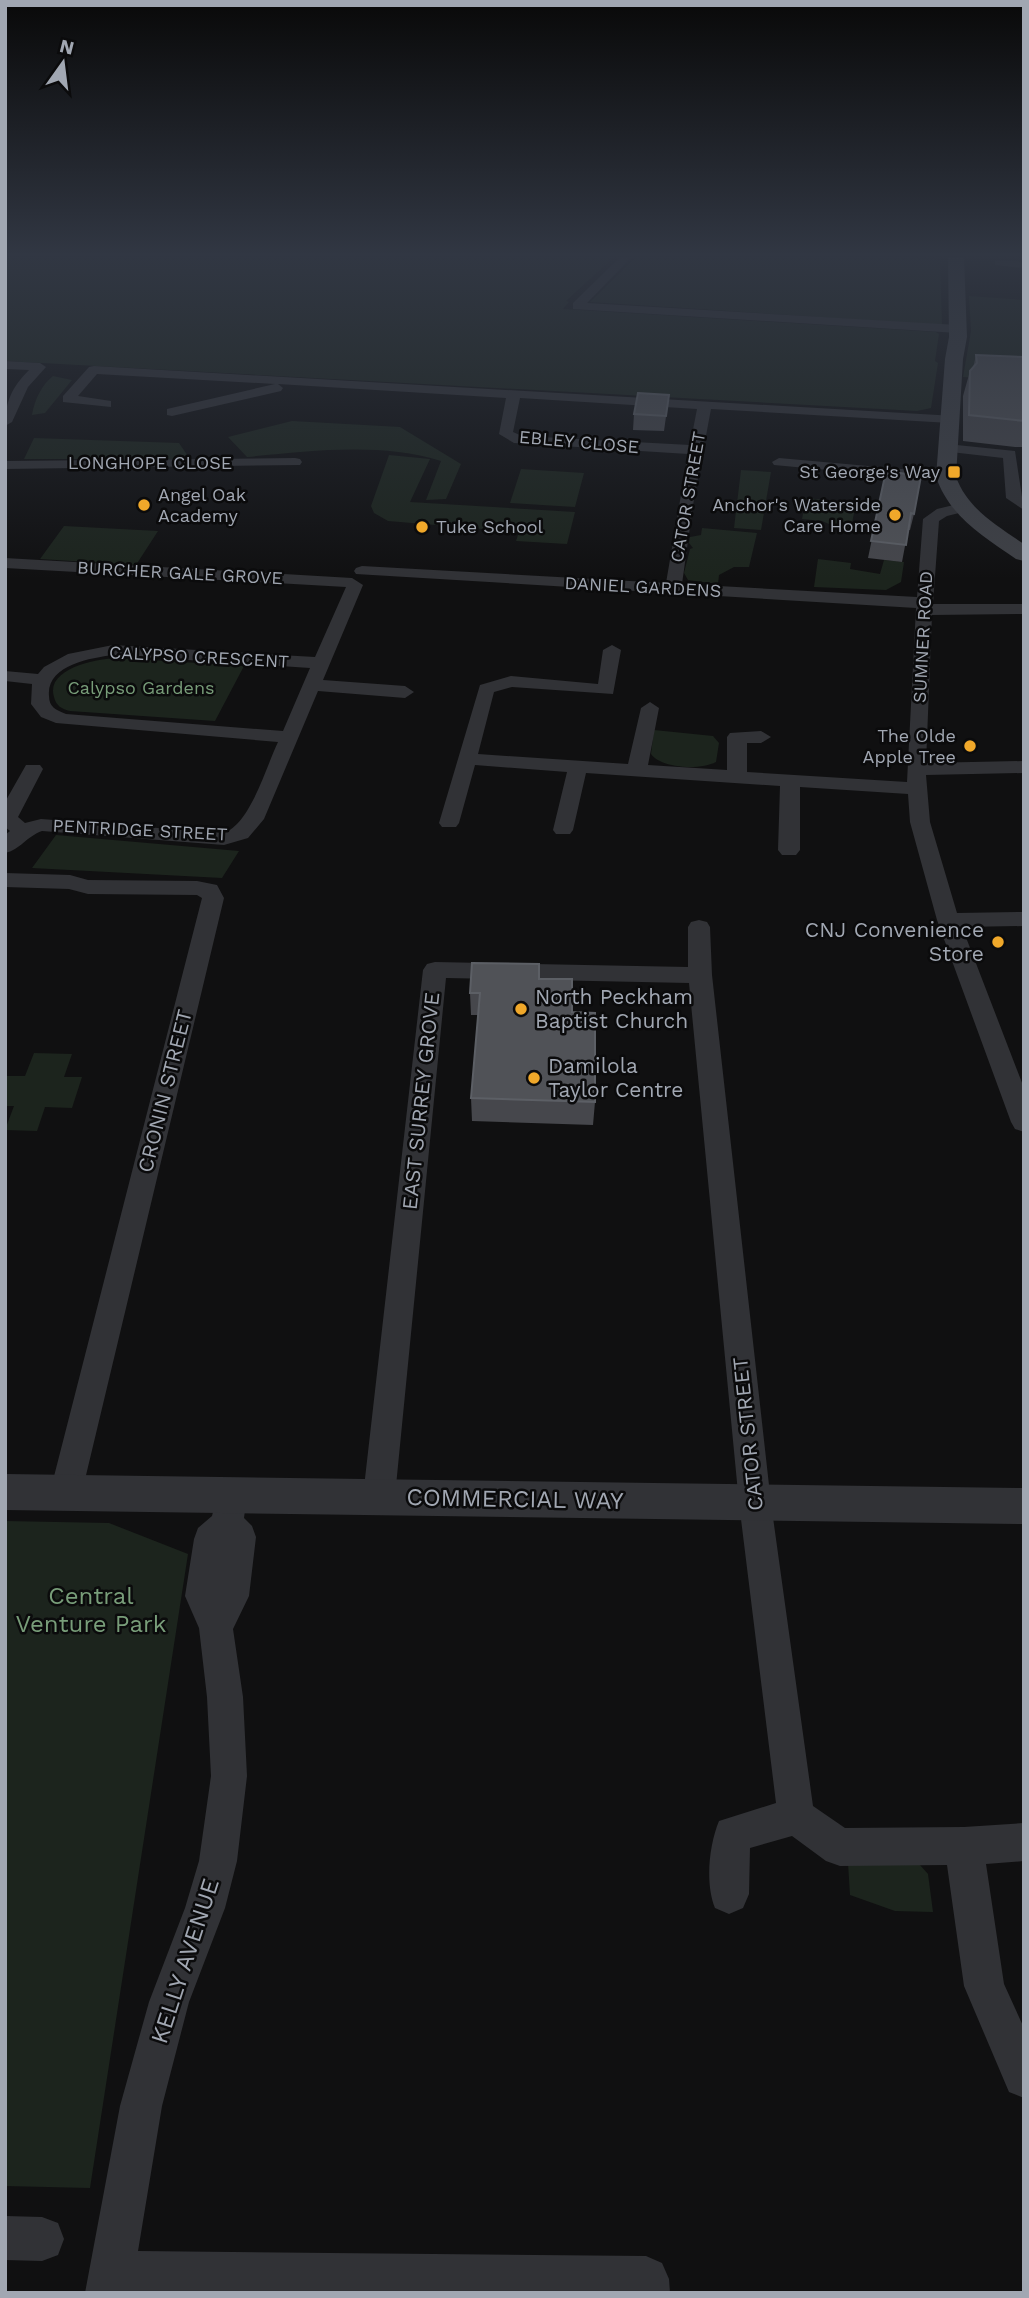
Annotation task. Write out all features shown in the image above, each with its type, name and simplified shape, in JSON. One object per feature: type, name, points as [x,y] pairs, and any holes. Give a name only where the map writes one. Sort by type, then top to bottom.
[{"type":"main road","points":[[955,364],[946,477],[962,508],[1024,554]]},
{"type":"street","points":[[5,365],[33,370],[11,396],[5,422]]},
{"type":"street","points":[[106,404],[72,402],[68,399],[94,370],[950,419]]},
{"type":"street","points":[[172,412],[266,392],[284,380]]},
{"type":"street","name":"EBLEY CLOSE","points":[[514,393],[506,434],[519,440],[695,450]]},
{"type":"street","name":"CATOR STREET","points":[[673,590],[705,404]]},
{"type":"street","points":[[947,448],[1010,454],[1014,498],[1024,506]]},
{"type":"street","name":"LONGHOPE CLOSE","points":[[5,465],[295,462]]},
{"type":"street","points":[[779,463],[946,477]]},
{"type":"street","name":"SUMNER ROAD","points":[[962,508],[942,512],[931,519],[916,779],[925,846],[948,920],[1024,1122]]},
{"type":"street","name":"BURCHER GALE GROVE","points":[[5,563],[346,582],[358,578]]},
{"type":"street","points":[[12,580],[24,564]]},
{"type":"street","points":[[241,834],[254,819],[358,578]]},
{"type":"street","name":"DANIEL GARDENS","points":[[358,578],[795,594],[954,611],[1024,609]]},
{"type":"street","name":"CALYPSO CRESCENT","points":[[42,680],[50,671],[71,660],[113,650],[321,663]]},
{"type":"street","points":[[450,823],[486,689],[511,681],[606,690],[612,650]]},
{"type":"street","points":[[5,676],[42,680],[38,694],[40,704],[48,713],[63,719],[289,737]]},
{"type":"street","points":[[312,685],[405,692]]},
{"type":"street","points":[[637,770],[650,709]]},
{"type":"street","points":[[737,776],[737,737],[761,737]]},
{"type":"street","points":[[468,759],[790,779],[916,779],[1024,766]]},
{"type":"street","points":[[563,830],[578,766]]},
{"type":"street","points":[[22,831],[11,823],[8,814],[33,769]]},
{"type":"street","points":[[789,850],[790,779]]},
{"type":"street","name":"PENTRIDGE STREET","points":[[5,847],[22,831],[41,825],[224,839],[241,834]]},
{"type":"street","name":"CRONIN STREET","points":[[5,880],[70,882],[88,887],[197,888],[209,890],[213,898],[65,1492]]},
{"type":"street","points":[[948,920],[1024,919]]},
{"type":"street","name":"CATOR STREET","points":[[699,927],[700,975],[755,1503],[796,1816]]},
{"type":"street","name":"EAST SURREY GROVE","points":[[379,1496],[435,970],[700,975]]},
{"type":"street","name":"COMMERCIAL WAY","points":[[5,1492],[65,1492],[229,1510],[379,1496],[1024,1506]]},
{"type":"street","name":"KELLY AVENUE","points":[[110,2283],[141,2106],[151,2066],[169,2002],[205,1908],[218,1861],[229,1776],[226,1710],[216,1627],[232,1596],[240,1537],[229,1510]]},
{"type":"street","points":[[729,1894],[732,1835],[796,1816],[839,1847],[964,1846],[1024,1842]]},
{"type":"street","points":[[964,1846],[984,1986],[1024,2077]]},
{"type":"street","points":[[110,2283],[646,2279],[647,2293]]},
{"type":"green space","points":[[64,364],[938,364],[931,408],[917,411]]},
{"type":"green space","points":[[965,364],[1024,364],[1024,381],[963,377]]},
{"type":"green space","points":[[53,376],[72,380],[45,413],[32,415],[39,393]]},
{"type":"green space","points":[[292,421],[400,427],[461,464],[446,499],[426,500],[441,461],[418,455],[369,450],[247,457],[228,437]]},
{"type":"green space","points":[[34,438],[179,443],[190,459],[24,459]]},
{"type":"green space","points":[[389,455],[430,459],[410,502],[575,512],[567,544],[516,541],[519,532],[388,521],[374,513],[371,506]]},
{"type":"green space","points":[[521,469],[584,473],[575,507],[510,503]]},
{"type":"green space","points":[[741,470],[771,472],[761,530],[734,528]]},
{"type":"green space","points":[[806,498],[856,503],[850,533],[822,521],[802,519]]},
{"type":"green space","points":[[64,526],[158,531],[136,565],[40,559]]},
{"type":"green space","points":[[702,528],[757,533],[749,567],[734,567],[719,575],[718,584],[688,580],[684,573],[690,549],[693,548],[689,543],[690,537],[701,535]]},
{"type":"green space","points":[[818,559],[851,563],[850,569],[880,574],[884,560],[904,562],[901,582],[886,590],[814,587]]},
{"type":"green space","name":"Calypso Gardens","points":[[119,658],[244,666],[215,721],[70,711],[56,703],[53,687],[65,672],[87,663]]},
{"type":"green space","points":[[654,730],[713,736],[719,743],[716,762],[682,767],[656,759],[651,754]]},
{"type":"green space","points":[[56,835],[239,851],[222,878],[32,868]]},
{"type":"green space","points":[[34,1053],[72,1054],[64,1077],[82,1077],[72,1108],[45,1107],[37,1131],[5,1130],[14,1106],[5,1106],[5,1076],[25,1076]]},
{"type":"green space","name":"Central Venture Park","points":[[5,1521],[109,1523],[188,1554],[90,2188],[5,2186]]},
{"type":"green space","points":[[848,1863],[920,1865],[928,1874],[933,1912],[895,1911],[850,1895]]},
{"type":"building","points":[[976,364],[1024,364],[1024,421],[969,415],[970,371]]},
{"type":"building","points":[[638,393],[669,395],[666,416],[634,414]]},
{"type":"building","name":"Anchor's Waterside Care Home","points":[[886,471],[921,476],[906,545],[871,541]]},
{"type":"building","points":[[472,963],[539,964],[539,979],[572,979],[572,1012],[595,1013],[595,1102],[471,1098],[480,993],[470,993]]},
{"type":"place","name":"St George's Way","points":[[954,472]]},
{"type":"place","name":"Angel Oak Academy","points":[[144,505]]},
{"type":"place","name":"Anchor's Waterside Care Home","points":[[895,515]]},
{"type":"place","name":"Tuke School","points":[[422,527]]},
{"type":"place","name":"The Olde Apple Tree","points":[[970,746]]},
{"type":"place","name":"CNJ Convenience Store","points":[[998,942]]},
{"type":"place","name":"North Peckham Baptist Church","points":[[521,1009]]},
{"type":"place","name":"Damilola Taylor Centre","points":[[534,1078]]}]
